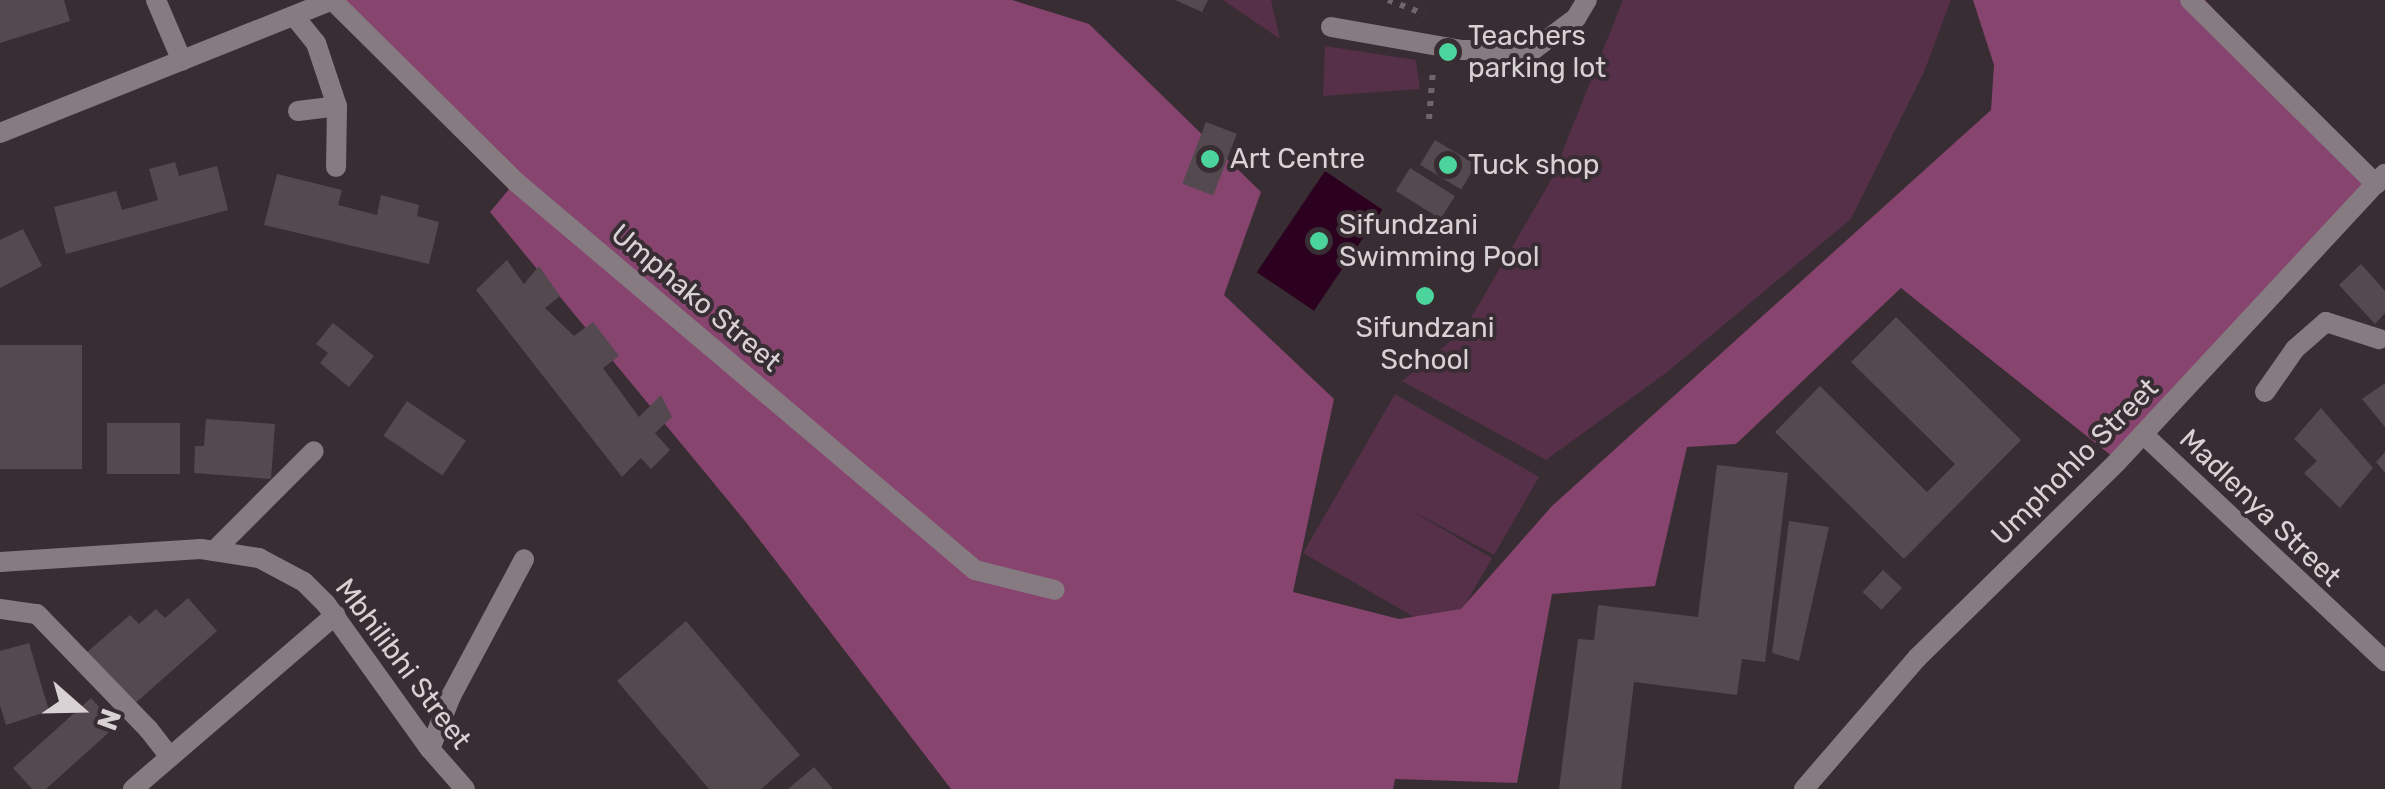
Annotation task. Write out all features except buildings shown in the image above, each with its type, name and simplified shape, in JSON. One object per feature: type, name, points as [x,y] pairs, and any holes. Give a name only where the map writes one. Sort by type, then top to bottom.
[{"type":"street","points":[[156,0],[182,60]]},
{"type":"street","points":[[1,130],[333,0]]},
{"type":"street","name":"Umphako Street","points":[[333,0],[516,182],[975,570],[1055,590]]},
{"type":"street","points":[[1331,27],[1462,50],[1533,50],[1576,18],[1587,0]]},
{"type":"street","points":[[2190,0],[2380,179]]},
{"type":"street","points":[[294,16],[316,43],[337,106],[336,167]]},
{"type":"street","points":[[298,111],[337,106]]},
{"type":"street","name":"Umphohlo Street","points":[[1804,789],[1918,658],[2143,434],[2380,179]]},
{"type":"street","points":[[2265,392],[2295,349],[2326,322],[2379,339]]},
{"type":"street","name":"Madlenya Street","points":[[2143,434],[2385,661]]},
{"type":"street","points":[[214,551],[314,451]]},
{"type":"street","name":"Mbhilibhi Street","points":[[0,562],[214,551],[259,558],[304,582],[334,614],[430,748],[465,789]]},
{"type":"street","points":[[430,748],[451,696],[524,559]]},
{"type":"street","points":[[0,609],[37,614],[150,730],[170,757]]},
{"type":"street","points":[[134,789],[334,614]]},
{"type":"shaded area","points":[[333,0],[1012,0],[1089,24],[1261,192],[1224,295],[1334,399],[1293,592],[1399,619],[1461,609],[1552,506],[1991,110],[1994,65],[1973,0],[2205,0],[2376,184],[2118,461],[1901,288],[1736,444],[1687,447],[1655,586],[1552,594],[1517,783],[1395,779],[1393,789],[951,789],[745,521],[490,212],[515,182]]},
{"type":"shaded area","points":[[1223,0],[1271,0],[1280,39]]},
{"type":"shaded area","points":[[1623,0],[1951,0],[1924,72],[1851,219],[1666,373],[1546,460],[1402,381],[1464,330],[1551,180]]},
{"type":"shaded area","points":[[1325,46],[1416,60],[1420,89],[1323,96]]},
{"type":"shaded area","name":"Sifundzani Swimming Pool","points":[[1325,171],[1382,210],[1314,311],[1257,272]]},
{"type":"shaded area","points":[[1395,394],[1539,477],[1494,555],[1407,508],[1492,558],[1447,636],[1303,553]]},
{"type":"place","name":"Teachers parking lot","points":[[1448,52]]},
{"type":"place","name":"Art Centre","points":[[1210,159]]},
{"type":"place","name":"Tuck shop","points":[[1448,165]]},
{"type":"place","name":"Sifundzani Swimming Pool","points":[[1319,241]]},
{"type":"place","name":"Sifundzani School","points":[[1425,296]]}]
